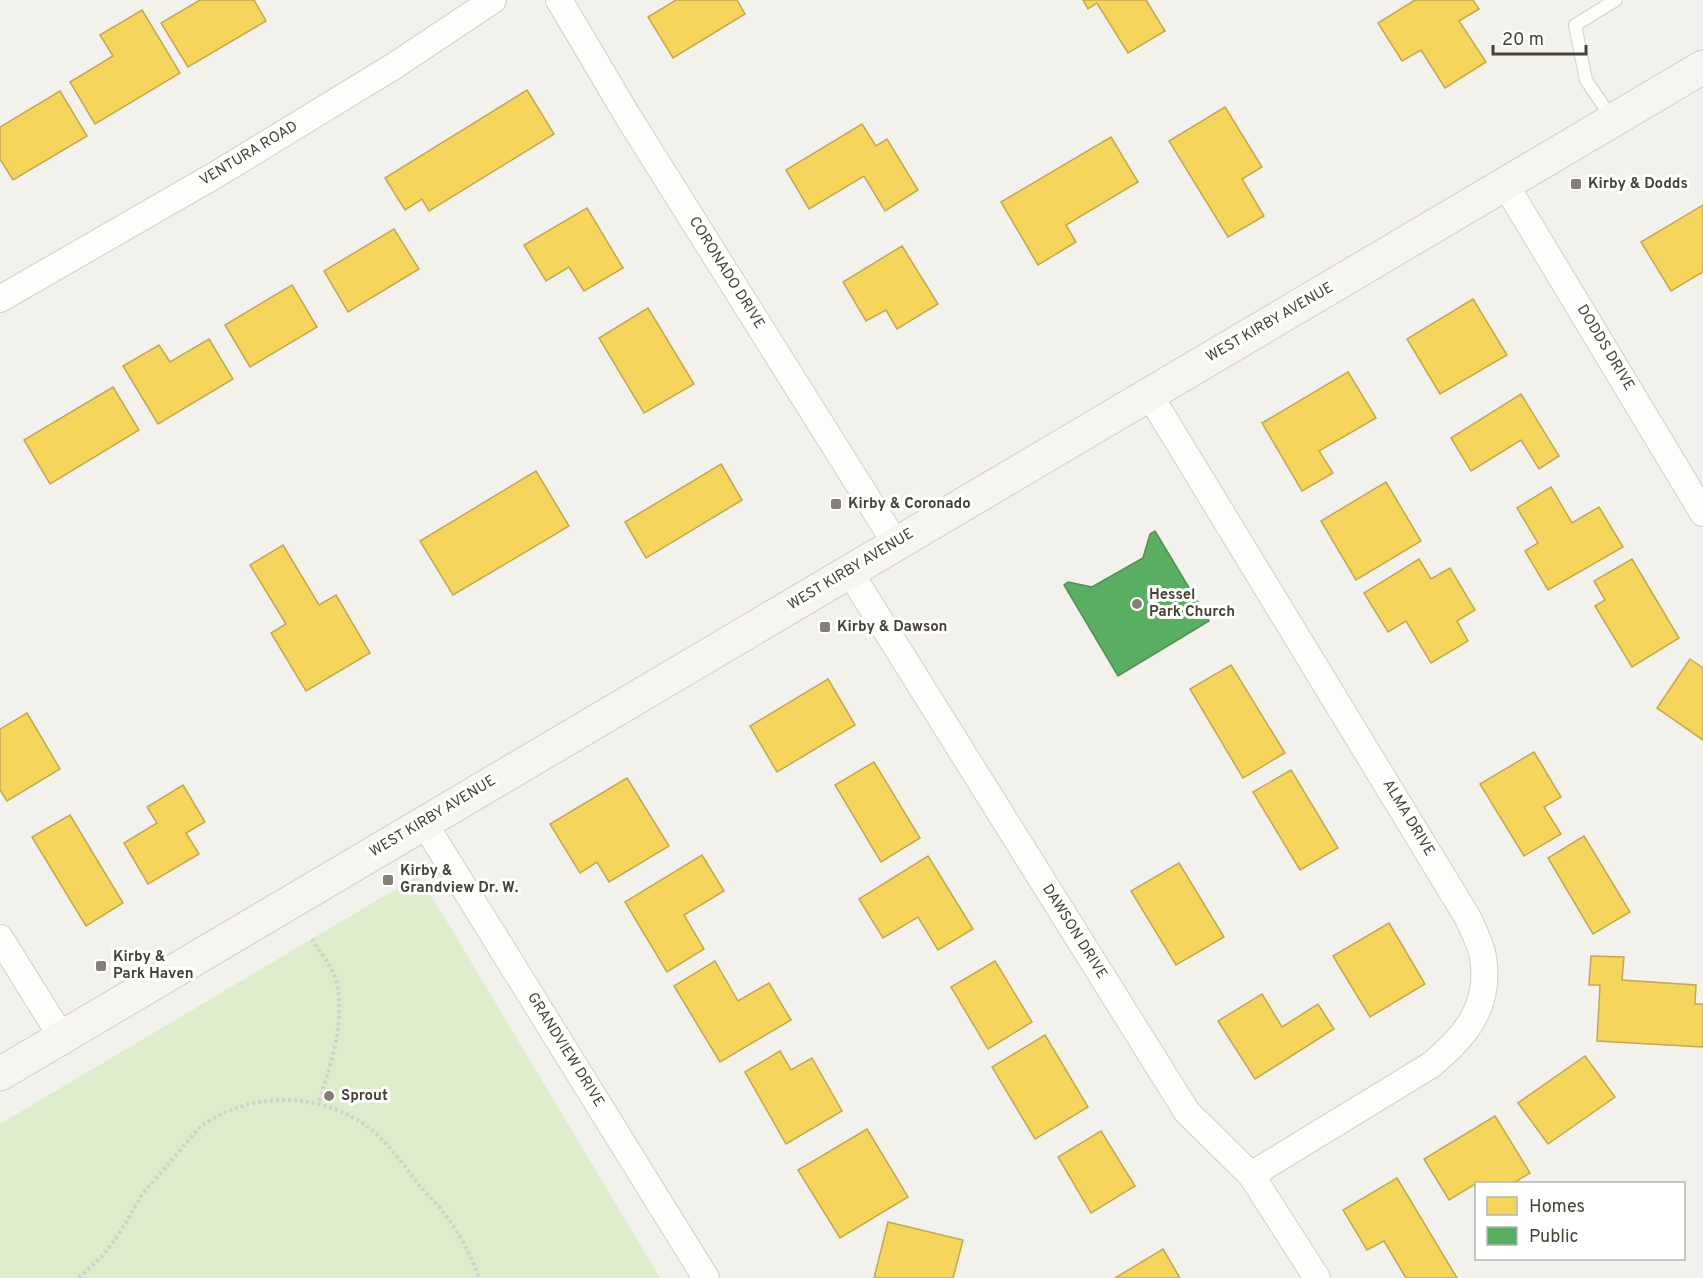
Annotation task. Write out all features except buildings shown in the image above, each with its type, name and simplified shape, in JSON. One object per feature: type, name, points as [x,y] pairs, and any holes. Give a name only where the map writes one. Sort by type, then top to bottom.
[{"type":"main road","name":"WEST KIRBY AVENUE","points":[[0,1074],[1703,67]]},
{"type":"street","name":"VENTURA ROAD","points":[[0,299],[217,174],[394,66],[494,0]]},
{"type":"street","name":"CORONADO DRIVE","points":[[559,0],[633,125],[896,544]]},
{"type":"street","name":"DODDS DRIVE","points":[[1505,184],[1703,513]]},
{"type":"street","name":"ALMA DRIVE","points":[[1149,394],[1468,918],[1483,955],[1485,974],[1481,1001],[1470,1026],[1455,1045],[1431,1065],[1251,1175]]},
{"type":"street","name":"DAWSON DRIVE","points":[[849,571],[1187,1112],[1251,1175],[1317,1278]]},
{"type":"street","name":"GRANDVIEW DRIVE","points":[[424,822],[706,1278]]},
{"type":"street","points":[[0,938],[61,1036]]},
{"type":"lane","points":[[1613,120],[1586,80],[1575,25],[1616,0]]},
{"type":"path","points":[[312,939],[335,978],[339,1017],[333,1055],[318,1104]]},
{"type":"path","points":[[79,1278],[104,1254],[151,1182],[200,1127],[211,1119],[247,1104],[285,1100],[318,1104],[353,1118],[381,1139],[446,1215],[456,1230],[479,1278]]},
{"type":"green space","points":[[418,876],[660,1278],[0,1278],[0,1124]]},
{"type":"place","name":"Kirby & Dodds","points":[[1576,184]]},
{"type":"place","name":"Kirby & Coronado","points":[[836,504]]},
{"type":"place","name":"Hessel Park Church","points":[[1137,604]]},
{"type":"place","name":"Kirby & Dawson","points":[[825,627]]},
{"type":"place","name":"Kirby & Grandview Dr. W.","points":[[388,880]]},
{"type":"place","name":"Kirby & Park Haven","points":[[101,966]]},
{"type":"place","name":"Sprout","points":[[329,1096]]}]
